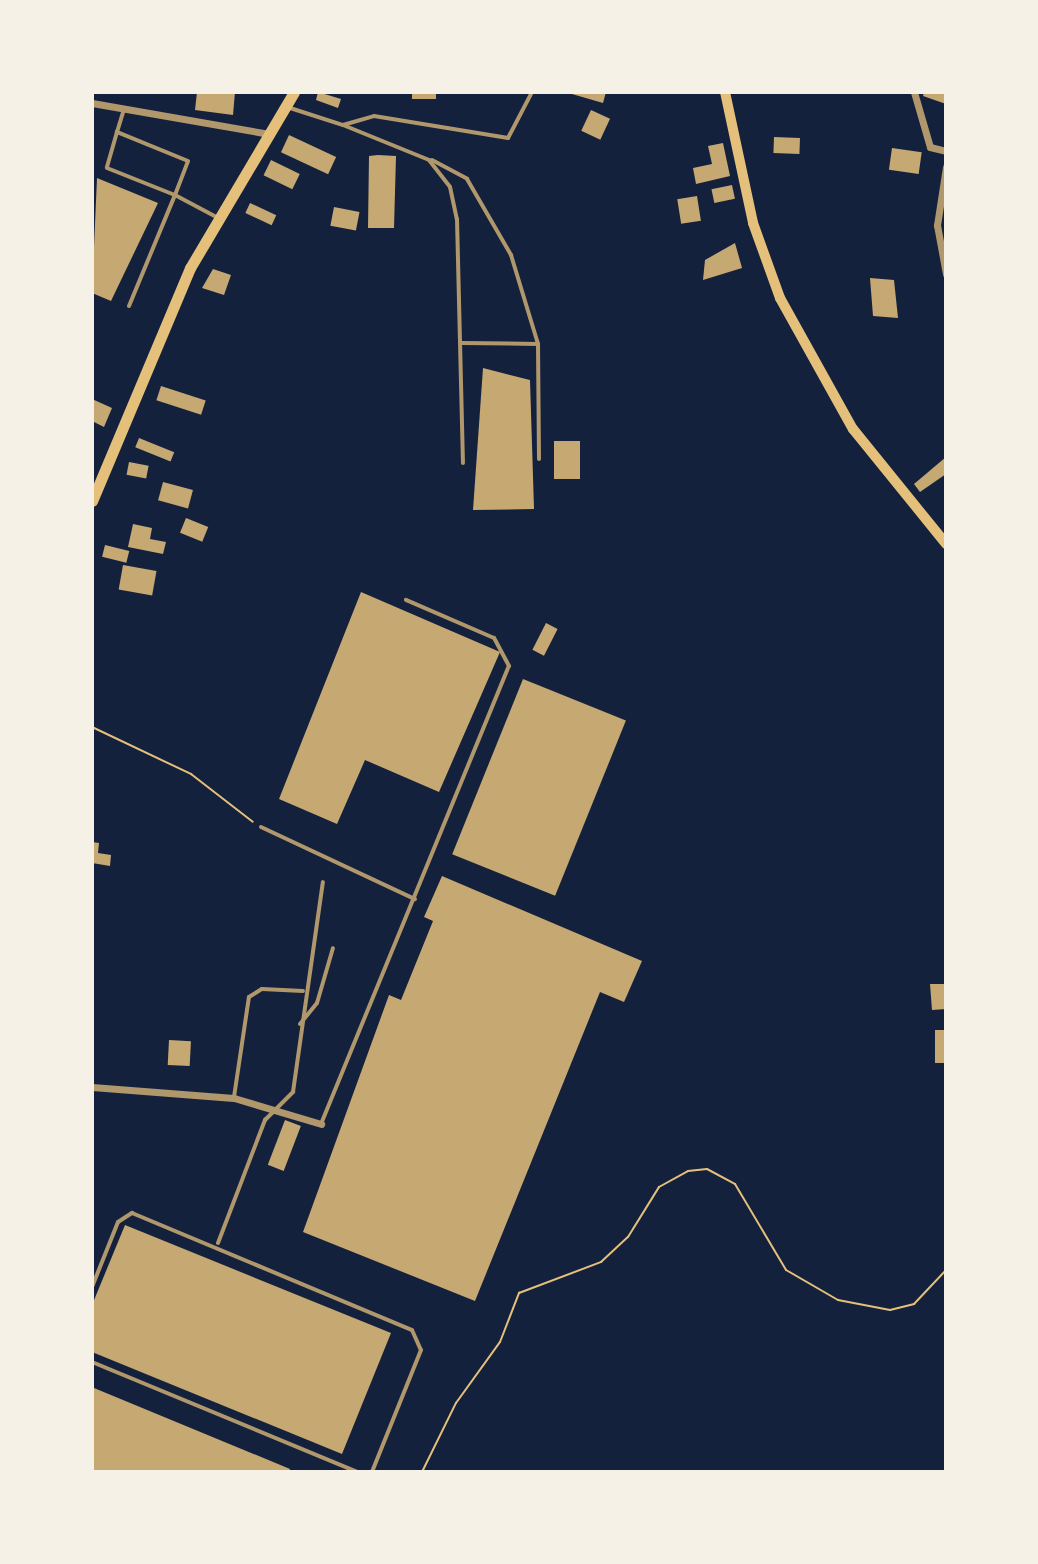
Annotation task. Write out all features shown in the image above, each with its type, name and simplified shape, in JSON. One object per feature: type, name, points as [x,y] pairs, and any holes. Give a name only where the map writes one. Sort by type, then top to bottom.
[{"type":"main road","points":[[92,501],[176,297],[218,218],[294,92]]},
{"type":"main road","points":[[725,92],[753,223],[780,298],[853,429],[946,544]]},
{"type":"street","points":[[914,92],[930,147],[946,151]]},
{"type":"street","points":[[92,103],[269,134]]},
{"type":"street","points":[[946,167],[937,225],[946,274]]},
{"type":"street","points":[[92,1087],[234,1098],[282,1109],[321,1124]]},
{"type":"lane","points":[[343,125],[374,116],[508,138],[532,92]]},
{"type":"lane","points":[[286,107],[343,125],[467,179],[494,221],[538,344],[539,459]]},
{"type":"lane","points":[[124,108],[107,168],[175,195],[218,218]]},
{"type":"lane","points":[[117,132],[188,161],[129,306]]},
{"type":"lane","points":[[429,160],[450,187],[457,219],[463,463]]},
{"type":"lane","points":[[460,343],[538,344]]},
{"type":"lane","points":[[321,1124],[509,666],[494,638],[406,600]]},
{"type":"lane","points":[[261,827],[415,899]]},
{"type":"lane","points":[[218,1243],[265,1120],[282,1109],[293,1092],[303,991],[323,882]]},
{"type":"lane","points":[[300,1024],[317,1003],[333,948]]},
{"type":"lane","points":[[234,1098],[249,997],[262,989],[303,991]]},
{"type":"lane","points":[[92,1287],[118,1222],[132,1213],[218,1243],[412,1330],[421,1350],[372,1472]]},
{"type":"lane","points":[[92,1362],[357,1472]]},
{"type":"path","points":[[92,727],[191,774],[261,827]]},
{"type":"path","points":[[422,1472],[456,1403],[500,1342],[519,1293],[601,1262],[638,1225],[659,1187],[688,1171],[707,1169],[735,1184],[786,1270],[838,1300],[890,1310],[914,1304],[946,1270]]},
{"type":"building","points":[[197,92],[235,92],[233,115],[195,110]]},
{"type":"building","points":[[318,92],[341,99],[338,108],[316,100]]},
{"type":"building","points":[[412,92],[436,92],[436,99],[412,99]]},
{"type":"building","points":[[565,92],[606,92],[603,103]]},
{"type":"building","points":[[924,92],[946,92],[946,104],[923,96]]},
{"type":"building","points":[[591,110],[610,119],[600,140],[581,131]]},
{"type":"building","points":[[289,135],[336,157],[328,174],[281,152]]},
{"type":"building","points":[[774,137],[800,138],[799,154],[773,153]]},
{"type":"building","points":[[723,143],[730,176],[696,184],[693,168],[712,164],[708,146]]},
{"type":"building","points":[[892,148],[922,152],[919,174],[889,170]]},
{"type":"building","points":[[369,156],[396,156],[394,228],[368,228]]},
{"type":"building","points":[[271,160],[300,174],[292,189],[264,175]]},
{"type":"building","points":[[97,178],[158,203],[111,301],[92,293]]},
{"type":"building","points":[[732,185],[735,199],[714,203],[711,189]]},
{"type":"building","points":[[697,196],[701,221],[681,224],[677,199]]},
{"type":"building","points":[[250,203],[276,215],[272,225],[245,213]]},
{"type":"building","points":[[334,207],[360,212],[356,231],[330,226]]},
{"type":"building","points":[[735,243],[742,268],[703,280],[705,260]]},
{"type":"building","points":[[213,269],[231,275],[224,295],[202,288]]},
{"type":"building","points":[[870,278],[894,280],[898,318],[873,316]]},
{"type":"building","points":[[483,368],[530,380],[534,509],[473,510]]},
{"type":"building","points":[[161,386],[206,401],[201,415],[156,400]]},
{"type":"building","points":[[92,399],[112,408],[104,427],[92,421]]},
{"type":"building","points":[[139,438],[174,452],[170,462],[135,447]]},
{"type":"building","points":[[554,441],[580,441],[580,479],[554,479]]},
{"type":"building","points":[[946,457],[946,474],[920,492],[914,484]]},
{"type":"building","points":[[129,462],[149,466],[146,479],[127,475]]},
{"type":"building","points":[[163,482],[193,490],[188,508],[158,500]]},
{"type":"building","points":[[186,518],[208,527],[202,542],[180,533]]},
{"type":"building","points":[[133,524],[152,528],[150,539],[166,542],[163,554],[128,547]]},
{"type":"building","points":[[105,545],[129,551],[126,563],[102,557]]},
{"type":"building","points":[[123,565],[156,571],[152,596],[119,590]]},
{"type":"building","points":[[361,592],[500,652],[439,792],[365,760],[337,824],[279,799]]},
{"type":"building","points":[[546,623],[558,629],[544,656],[532,650]]},
{"type":"building","points":[[523,679],[626,721],[555,896],[452,854]]},
{"type":"building","points":[[92,842],[99,843],[98,853],[111,855],[110,866],[92,863]]},
{"type":"building","points":[[442,876],[642,961],[624,1002],[600,992],[475,1301],[303,1232],[389,995],[401,1000],[433,921],[424,917]]},
{"type":"building","points":[[930,984],[946,984],[946,1009],[932,1010]]},
{"type":"building","points":[[935,1030],[946,1030],[946,1063],[935,1063]]},
{"type":"building","points":[[169,1040],[191,1041],[190,1066],[168,1065]]},
{"type":"building","points":[[285,1120],[301,1126],[284,1171],[268,1165]]},
{"type":"building","points":[[125,1225],[391,1333],[342,1454],[92,1352],[92,1305]]},
{"type":"building","points":[[94,1388],[290,1469],[289,1472],[92,1472]]}]
